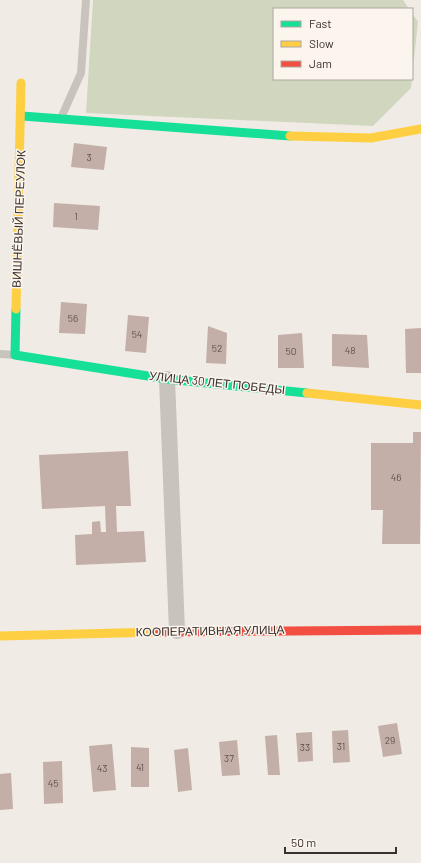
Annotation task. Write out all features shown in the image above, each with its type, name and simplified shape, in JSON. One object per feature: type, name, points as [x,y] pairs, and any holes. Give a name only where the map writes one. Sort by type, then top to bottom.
[{"type":"street","name":"ВИШНЁВЫЙ ПЕРЕУЛОК","points":[[15,355],[22,83]]},
{"type":"street","points":[[22,116],[271,135],[371,138],[421,129]]},
{"type":"street","name":"УЛИЦА 30 ЛЕТ ПОБЕДЫ","points":[[15,355],[167,379],[421,405]]},
{"type":"street","points":[[167,379],[177,631]]},
{"type":"street","name":"КООПЕРАТИВНАЯ УЛИЦА","points":[[0,636],[177,631],[421,630]]},
{"type":"lane","points":[[61,119],[81,73],[86,0]]},
{"type":"lane","points":[[0,354],[15,355]]},
{"type":"green space","points":[[93,0],[403,0],[408,8],[273,8],[273,80],[412,80],[411,88],[373,126],[86,113]]},
{"type":"green space","points":[[413,14],[418,22],[413,68]]},
{"type":"building","points":[[74,143],[107,147],[104,170],[71,167]]},
{"type":"building","points":[[54,203],[100,206],[98,230],[53,227]]},
{"type":"building","points":[[61,302],[87,304],[85,334],[59,333]]},
{"type":"building","points":[[128,315],[149,317],[146,353],[125,351]]},
{"type":"building","points":[[208,326],[227,333],[226,364],[206,363]]},
{"type":"building","points":[[421,328],[421,373],[406,373],[405,329]]},
{"type":"building","points":[[302,333],[304,368],[278,368],[278,335]]},
{"type":"building","points":[[332,334],[367,335],[369,368],[332,366]]},
{"type":"building","points":[[413,432],[421,432],[420,544],[382,544],[383,510],[371,510],[371,443],[413,443]]},
{"type":"building","points":[[128,451],[131,506],[116,506],[117,532],[144,531],[146,562],[76,565],[75,535],[92,534],[92,522],[100,521],[101,532],[106,532],[105,506],[42,509],[39,455]]},
{"type":"building","points":[[397,723],[402,754],[383,757],[378,726]]},
{"type":"building","points":[[348,730],[350,762],[333,763],[332,731]]},
{"type":"building","points":[[312,732],[313,761],[298,762],[296,733]]},
{"type":"building","points":[[277,735],[280,775],[268,775],[265,736]]},
{"type":"building","points":[[237,740],[240,775],[222,776],[219,742]]},
{"type":"building","points":[[112,744],[116,790],[93,792],[89,746]]},
{"type":"building","points":[[131,747],[149,748],[149,787],[131,787]]},
{"type":"building","points":[[188,748],[192,790],[178,792],[174,750]]},
{"type":"building","points":[[62,761],[63,803],[44,804],[43,762]]},
{"type":"building","points":[[11,773],[13,809],[0,810],[0,774]]},
{"type":"traffic: fast","points":[[22,116],[290,136]]},
{"type":"traffic: fast","points":[[16,309],[15,355],[167,379],[307,393]]},
{"type":"traffic: slow","points":[[16,309],[21,83]]},
{"type":"traffic: slow","points":[[290,136],[371,138],[421,129]]},
{"type":"traffic: slow","points":[[307,393],[421,405]]},
{"type":"traffic: slow","points":[[0,636],[158,632]]},
{"type":"traffic: jam","points":[[158,632],[421,630]]}]
